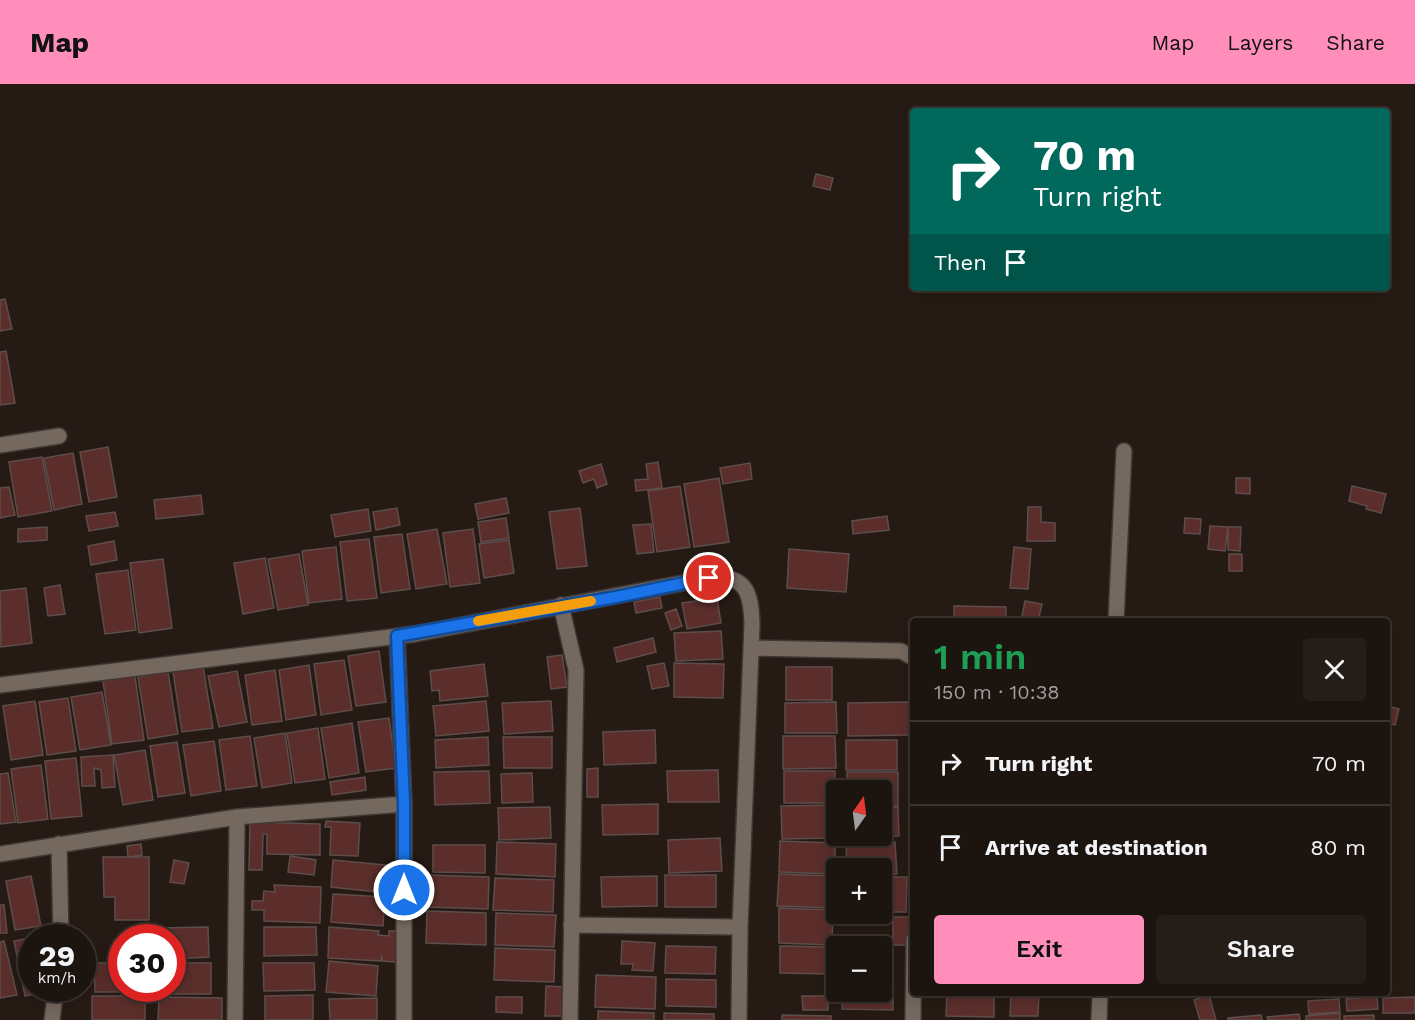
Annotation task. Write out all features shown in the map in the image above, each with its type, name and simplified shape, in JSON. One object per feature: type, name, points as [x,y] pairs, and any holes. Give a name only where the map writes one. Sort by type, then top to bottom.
[{"type":"street","points":[[0,445],[59,436]]},
{"type":"street","points":[[1116,618],[1124,451]]},
{"type":"street","points":[[0,685],[397,636],[726,576],[737,580],[746,590],[751,602],[739,1020]]},
{"type":"street","points":[[561,605],[576,670],[570,1020]]},
{"type":"street","points":[[397,636],[404,804],[404,1020]]},
{"type":"street","points":[[751,648],[901,651],[910,656]]},
{"type":"street","points":[[0,854],[237,817],[404,804]]},
{"type":"street","points":[[235,1020],[237,817]]},
{"type":"street","points":[[59,844],[61,924]]},
{"type":"street","points":[[571,925],[740,927]]},
{"type":"street","points":[[913,996],[913,1020]]},
{"type":"street","points":[[1099,1020],[1100,996]]},
{"type":"street","points":[[52,1020],[54,1002]]},
{"type":"building","points":[[816,174],[833,178],[830,190],[813,186]]},
{"type":"building","points":[[5,299],[12,329],[0,331],[0,300]]},
{"type":"building","points":[[6,351],[15,403],[0,405],[0,352]]},
{"type":"building","points":[[108,447],[117,497],[89,502],[80,452]]},
{"type":"building","points":[[73,453],[82,504],[54,510],[44,458]]},
{"type":"building","points":[[42,457],[52,511],[18,517],[9,462]]},
{"type":"building","points":[[658,462],[662,488],[636,491],[635,480],[648,479],[646,464]]},
{"type":"building","points":[[750,463],[752,479],[723,484],[720,468]]},
{"type":"building","points":[[601,464],[607,484],[597,488],[594,479],[583,483],[579,471]]},
{"type":"building","points":[[719,478],[729,542],[694,547],[684,484]]},
{"type":"building","points":[[1236,478],[1250,478],[1250,494],[1236,493]]},
{"type":"building","points":[[680,486],[690,547],[657,552],[648,491]]},
{"type":"building","points":[[1352,486],[1386,494],[1381,513],[1349,501]]},
{"type":"building","points":[[9,487],[15,515],[0,518],[0,488]]},
{"type":"building","points":[[201,495],[203,514],[156,519],[154,500]]},
{"type":"building","points":[[506,498],[509,513],[478,519],[475,504]]},
{"type":"building","points":[[1028,507],[1041,507],[1041,522],[1055,523],[1055,541],[1027,541]]},
{"type":"building","points":[[397,508],[400,525],[376,530],[373,512]]},
{"type":"building","points":[[580,508],[587,566],[557,569],[549,512]]},
{"type":"building","points":[[368,509],[371,531],[335,537],[331,515]]},
{"type":"building","points":[[115,512],[118,526],[89,531],[86,516]]},
{"type":"building","points":[[887,516],[889,530],[853,534],[852,521]]},
{"type":"building","points":[[506,518],[509,538],[481,542],[478,522]]},
{"type":"building","points":[[1185,518],[1201,519],[1200,534],[1184,533]]},
{"type":"building","points":[[651,524],[654,552],[637,554],[633,525]]},
{"type":"building","points":[[1210,526],[1228,527],[1225,551],[1208,549]]},
{"type":"building","points":[[47,527],[47,540],[18,542],[18,529]]},
{"type":"building","points":[[1228,527],[1241,527],[1240,551],[1228,550]]},
{"type":"building","points":[[437,529],[447,584],[416,589],[407,534]]},
{"type":"building","points":[[473,529],[480,583],[450,587],[443,533]]},
{"type":"building","points":[[402,534],[410,589],[381,593],[374,537]]},
{"type":"building","points":[[369,539],[377,598],[347,601],[340,542]]},
{"type":"building","points":[[509,540],[514,573],[484,578],[479,544]]},
{"type":"building","points":[[114,541],[117,560],[91,565],[88,546]]},
{"type":"building","points":[[336,547],[342,599],[309,603],[302,551]]},
{"type":"building","points":[[1014,547],[1031,549],[1028,589],[1010,588]]},
{"type":"building","points":[[789,549],[849,554],[846,592],[787,588]]},
{"type":"building","points":[[299,554],[308,605],[278,610],[268,559]]},
{"type":"building","points":[[1229,554],[1242,554],[1242,571],[1229,571]]},
{"type":"building","points":[[265,558],[274,608],[243,614],[234,563]]},
{"type":"building","points":[[163,559],[172,628],[139,633],[130,563]]},
{"type":"building","points":[[128,570],[136,630],[105,634],[96,574]]},
{"type":"building","points":[[60,585],[65,614],[48,616],[44,588]]},
{"type":"building","points":[[26,588],[32,643],[1,647],[0,591]]},
{"type":"building","points":[[660,597],[662,608],[636,613],[634,602]]},
{"type":"building","points":[[717,598],[721,623],[687,629],[682,603]]},
{"type":"building","points":[[1025,601],[1042,604],[1039,618],[1022,618]]},
{"type":"building","points":[[954,606],[1006,607],[1006,618],[954,618]]},
{"type":"building","points":[[676,609],[682,626],[671,630],[665,613]]},
{"type":"building","points":[[721,631],[723,659],[676,661],[674,633]]},
{"type":"building","points":[[653,638],[656,652],[617,662],[614,648]]},
{"type":"building","points":[[379,651],[386,702],[356,706],[348,656]]},
{"type":"building","points":[[562,655],[567,687],[551,689],[547,657]]},
{"type":"building","points":[[344,660],[352,710],[321,715],[314,664]]},
{"type":"building","points":[[664,663],[669,686],[652,689],[647,666]]},
{"type":"building","points":[[674,663],[724,664],[723,698],[674,697]]},
{"type":"building","points":[[484,664],[488,696],[440,701],[439,690],[432,691],[430,671]]},
{"type":"building","points":[[309,665],[316,715],[286,720],[279,670]]},
{"type":"building","points":[[203,666],[213,728],[182,732],[173,671]]},
{"type":"building","points":[[786,667],[832,667],[832,700],[786,700]]},
{"type":"building","points":[[275,670],[282,721],[252,725],[245,675]]},
{"type":"building","points":[[237,671],[247,722],[219,727],[208,676]]},
{"type":"building","points":[[168,672],[178,734],[148,739],[138,677]]},
{"type":"building","points":[[135,676],[144,740],[112,744],[103,681]]},
{"type":"building","points":[[102,692],[111,745],[80,750],[71,697]]},
{"type":"building","points":[[68,698],[76,751],[47,755],[39,702]]},
{"type":"building","points":[[35,701],[43,755],[11,760],[3,706]]},
{"type":"building","points":[[486,701],[489,731],[436,736],[433,706]]},
{"type":"building","points":[[551,701],[553,731],[504,734],[502,703]]},
{"type":"building","points":[[836,702],[837,733],[785,733],[785,703]]},
{"type":"building","points":[[910,702],[910,735],[848,736],[848,703]]},
{"type":"building","points":[[1390,707],[1399,709],[1395,725],[1390,724]]},
{"type":"building","points":[[389,718],[396,768],[366,772],[358,722]]},
{"type":"building","points":[[352,723],[359,773],[329,778],[321,728]]},
{"type":"building","points":[[318,728],[325,779],[295,783],[287,733]]},
{"type":"building","points":[[655,730],[656,763],[604,765],[603,732]]},
{"type":"building","points":[[285,733],[292,783],[262,788],[254,738]]},
{"type":"building","points":[[250,736],[257,786],[226,790],[219,740]]},
{"type":"building","points":[[783,736],[835,736],[836,768],[783,769]]},
{"type":"building","points":[[488,737],[489,765],[436,768],[435,740]]},
{"type":"building","points":[[503,737],[552,737],[552,768],[504,768]]},
{"type":"building","points":[[846,740],[897,740],[897,770],[846,770]]},
{"type":"building","points":[[214,741],[221,791],[191,796],[183,745]]},
{"type":"building","points":[[177,742],[185,793],[158,797],[150,746]]},
{"type":"building","points":[[145,750],[153,800],[123,805],[114,755]]},
{"type":"building","points":[[113,755],[115,787],[102,788],[101,770],[94,768],[95,786],[82,786],[81,757]]},
{"type":"building","points":[[76,758],[82,816],[51,819],[45,761]]},
{"type":"building","points":[[41,765],[48,819],[18,823],[11,769]]},
{"type":"building","points":[[598,768],[598,797],[587,797],[587,769]]},
{"type":"building","points":[[718,770],[719,802],[668,802],[667,771]]},
{"type":"building","points":[[489,771],[490,803],[435,805],[434,772]]},
{"type":"building","points":[[784,771],[835,771],[835,780],[826,780],[826,803],[784,803]]},
{"type":"building","points":[[847,772],[898,772],[898,806],[892,806],[892,780],[847,780]]},
{"type":"building","points":[[8,773],[16,822],[0,824],[0,774]]},
{"type":"building","points":[[532,773],[533,802],[502,803],[501,774]]},
{"type":"building","points":[[365,777],[366,790],[332,795],[330,782]]},
{"type":"building","points":[[658,804],[658,834],[603,835],[602,805]]},
{"type":"building","points":[[826,805],[826,838],[782,839],[781,806]]},
{"type":"building","points":[[550,807],[551,838],[499,840],[498,808]]},
{"type":"building","points":[[892,807],[898,807],[899,836],[892,836]]},
{"type":"building","points":[[326,821],[360,823],[358,856],[330,855],[331,827],[325,827]]},
{"type":"building","points":[[250,822],[320,824],[320,855],[267,854],[267,834],[263,834],[262,870],[249,870]]},
{"type":"building","points":[[720,838],[722,871],[669,873],[668,840]]},
{"type":"building","points":[[780,841],[826,843],[826,846],[835,846],[835,858],[826,858],[826,874],[779,872]]},
{"type":"building","points":[[497,842],[556,844],[555,877],[496,874]]},
{"type":"building","points":[[892,842],[895,842],[897,874],[892,874],[892,858],[847,858],[846,846],[892,846]]},
{"type":"building","points":[[141,844],[142,855],[128,857],[127,846]]},
{"type":"building","points":[[433,845],[485,845],[485,873],[433,872]]},
{"type":"building","points":[[290,856],[316,860],[314,875],[288,872]]},
{"type":"building","points":[[103,857],[149,857],[149,920],[115,920],[115,897],[104,897]]},
{"type":"building","points":[[174,860],[189,863],[184,884],[170,882]]},
{"type":"building","points":[[333,860],[385,865],[384,882],[378,882],[377,892],[331,887]]},
{"type":"building","points":[[779,874],[826,876],[826,908],[777,906]]},
{"type":"building","points":[[429,875],[489,877],[488,909],[428,907]]},
{"type":"building","points":[[665,875],[716,875],[716,907],[665,907]]},
{"type":"building","points":[[31,876],[41,924],[18,924],[18,930],[15,930],[6,881]]},
{"type":"building","points":[[657,876],[657,906],[602,907],[601,877]]},
{"type":"building","points":[[892,877],[907,877],[906,912],[892,912]]},
{"type":"building","points":[[495,878],[554,880],[553,912],[493,910]]},
{"type":"building","points":[[274,885],[321,887],[320,923],[264,921],[264,910],[252,910],[252,901],[263,901],[264,891],[275,892]]},
{"type":"building","points":[[333,894],[385,897],[383,926],[331,922]]},
{"type":"building","points":[[0,905],[4,905],[7,933],[0,933]]},
{"type":"building","points":[[779,908],[826,910],[826,924],[833,924],[832,936],[826,936],[826,945],[779,943]]},
{"type":"building","points":[[427,911],[486,913],[486,945],[426,943]]},
{"type":"building","points":[[496,913],[556,915],[554,947],[495,945]]},
{"type":"building","points":[[893,917],[909,917],[910,945],[893,945]]},
{"type":"building","points":[[186,927],[208,927],[209,957],[186,958]]},
{"type":"building","points":[[264,927],[316,927],[317,955],[264,956]]},
{"type":"building","points":[[329,927],[379,931],[378,935],[389,936],[389,931],[398,931],[396,962],[382,961],[382,955],[381,961],[328,958]]},
{"type":"building","points":[[18,940],[18,961],[14,941]]},
{"type":"building","points":[[4,941],[17,995],[0,998],[0,942]]},
{"type":"building","points":[[622,941],[655,943],[653,971],[632,970],[633,964],[621,964]]},
{"type":"building","points":[[666,946],[716,947],[715,974],[665,973]]},
{"type":"building","points":[[780,946],[826,947],[826,974],[780,973]]},
{"type":"building","points":[[495,948],[555,950],[554,982],[494,980]]},
{"type":"building","points":[[329,961],[378,966],[376,996],[326,992]]},
{"type":"building","points":[[96,963],[108,963],[108,992],[96,992]]},
{"type":"building","points":[[186,963],[211,963],[211,994],[186,994]]},
{"type":"building","points":[[263,963],[314,963],[315,990],[264,991]]},
{"type":"building","points":[[596,975],[656,977],[655,1009],[595,1007]]},
{"type":"building","points":[[666,979],[716,980],[716,1007],[666,1006]]},
{"type":"building","points":[[893,982],[893,1010],[842,1009],[842,1002],[892,1002]]},
{"type":"building","points":[[546,986],[565,987],[563,1016],[545,1016]]},
{"type":"building","points":[[313,995],[313,1020],[265,1020],[265,996]]},
{"type":"building","points":[[96,996],[108,996],[108,1002],[145,1002],[145,1020],[92,1020],[92,1002],[96,1002]]},
{"type":"building","points":[[802,996],[826,996],[828,1010],[803,1010]]},
{"type":"building","points":[[947,996],[994,996],[994,1017],[946,1016]]},
{"type":"building","points":[[1011,996],[1039,996],[1038,1016],[1010,1016]]},
{"type":"building","points":[[1209,996],[1216,1020],[1200,1020],[1194,1000]]},
{"type":"building","points":[[1377,996],[1378,1009],[1347,1011],[1346,999]]},
{"type":"building","points":[[186,997],[222,998],[222,1020],[158,1020],[159,1002],[186,1002]]},
{"type":"building","points":[[496,997],[522,997],[522,1013],[496,1012]]},
{"type":"building","points":[[1415,997],[1415,1013],[1383,1013],[1383,998]]},
{"type":"building","points":[[377,998],[377,1020],[330,1020],[329,999]]},
{"type":"building","points":[[1339,999],[1340,1012],[1309,1014],[1308,1001]]},
{"type":"building","points":[[598,1011],[654,1013],[654,1020],[598,1020]]},
{"type":"building","points":[[664,1013],[714,1014],[714,1020],[664,1020]]},
{"type":"building","points":[[1340,1013],[1340,1020],[1306,1020],[1306,1016]]},
{"type":"building","points":[[1299,1014],[1300,1020],[1268,1020],[1267,1017]]},
{"type":"building","points":[[782,1015],[831,1016],[831,1020],[782,1020]]},
{"type":"building","points":[[1261,1015],[1262,1020],[1228,1020],[1228,1018]]},
{"type":"building","points":[[1374,1015],[1374,1020],[1344,1020],[1344,1016]]},
{"type":"slow traffic","points":[[478,621],[591,601]]},
{"type":"route","points":[[404,890],[404,804],[397,636],[709,578]]}]
